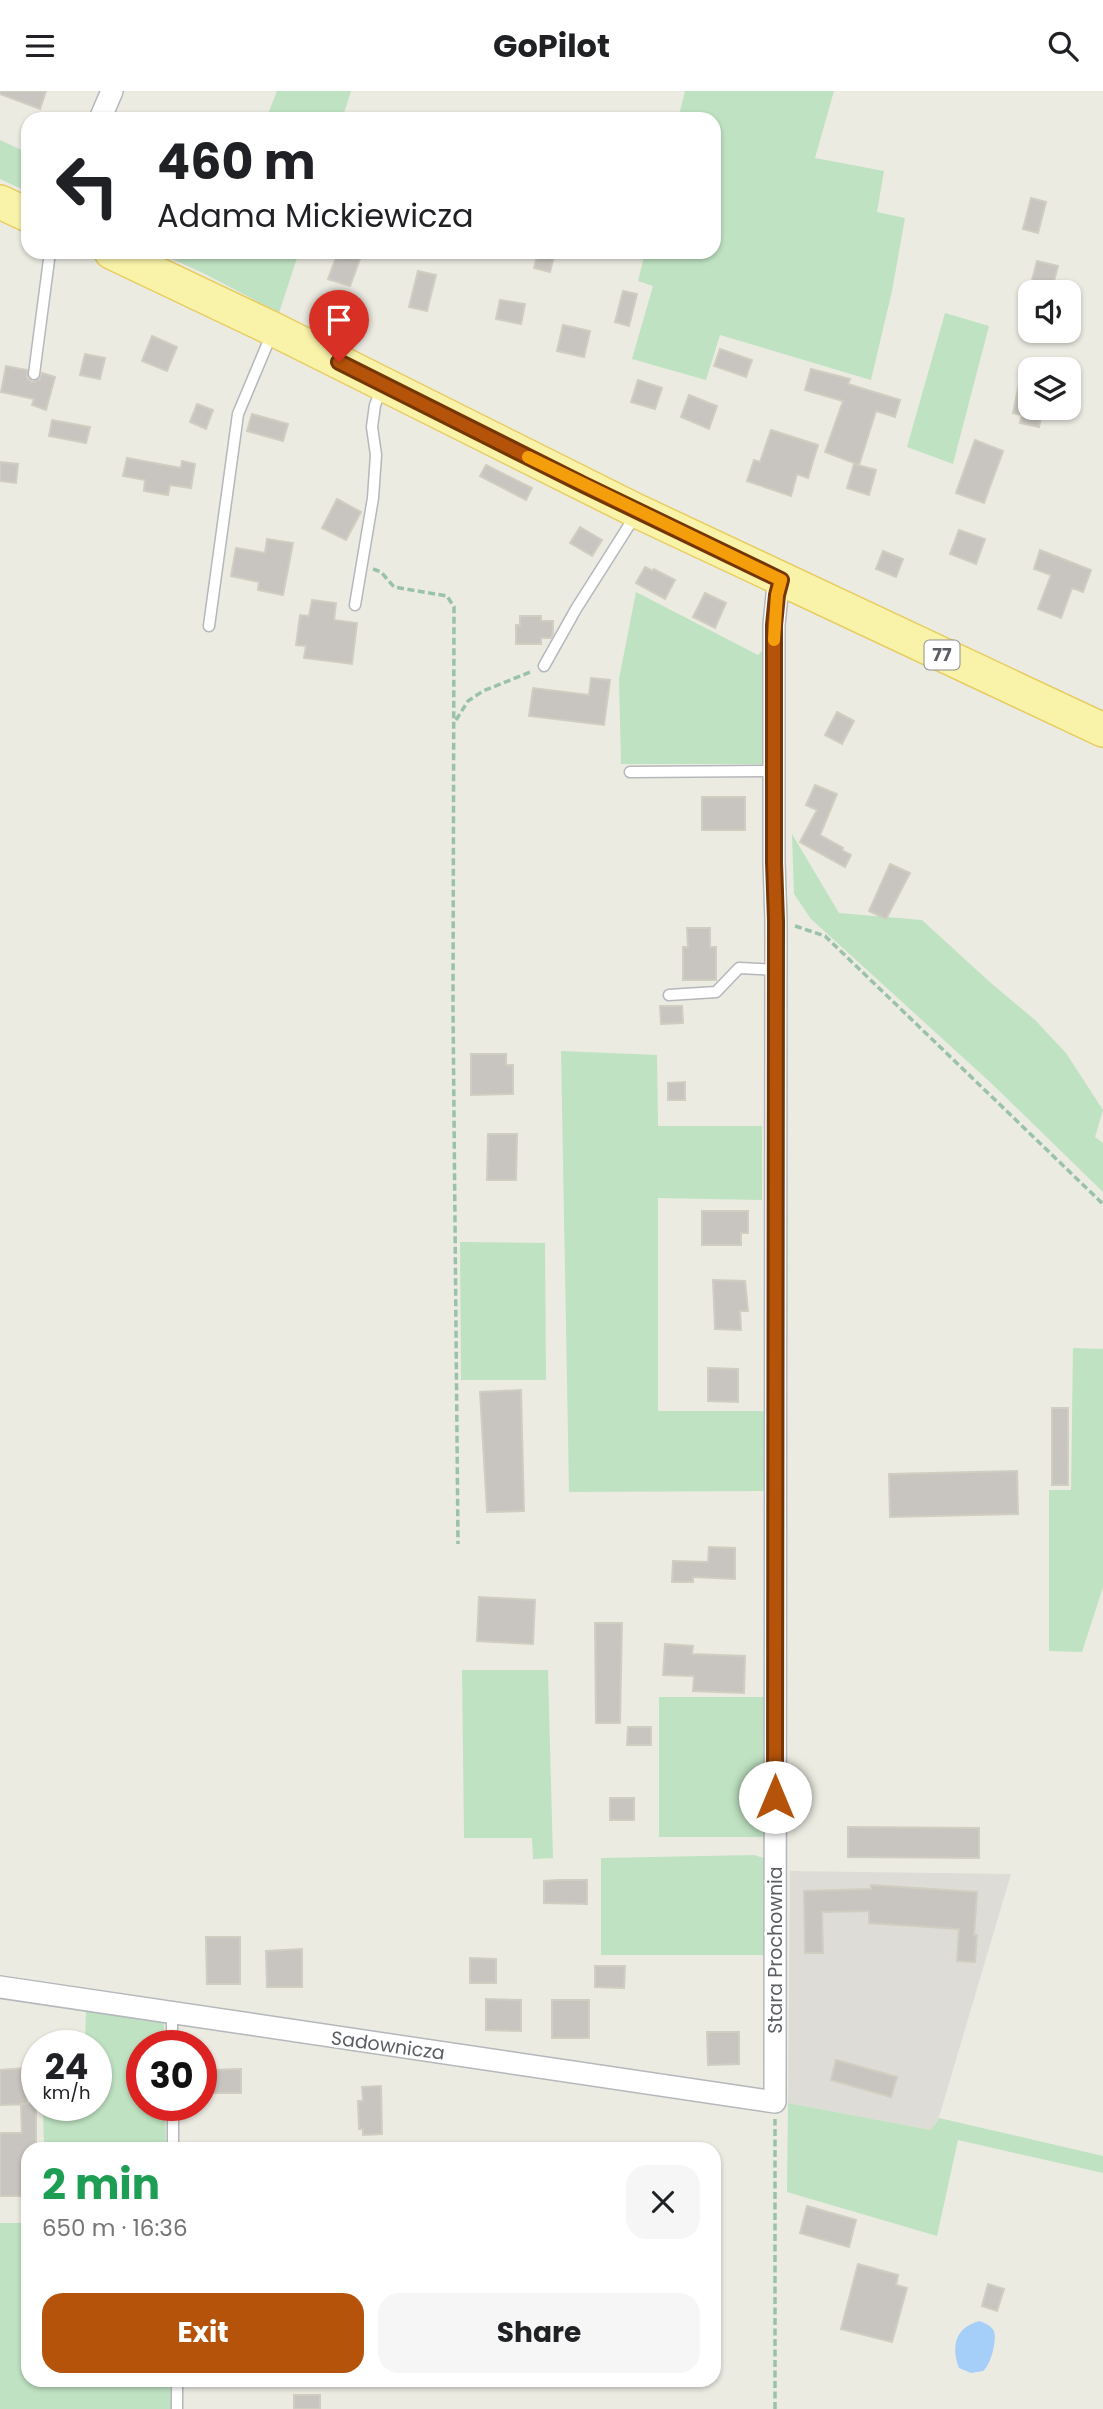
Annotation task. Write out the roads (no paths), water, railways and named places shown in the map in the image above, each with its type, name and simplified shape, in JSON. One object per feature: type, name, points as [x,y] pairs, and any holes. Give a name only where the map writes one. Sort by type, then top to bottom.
[{"type":"main road","points":[[0,202],[21,212]]},
{"type":"main road","name":"77","points":[[126,259],[274,329],[637,511],[1103,730]]},
{"type":"street","points":[[103,112],[112,91]]},
{"type":"street","name":"Stara Prochownia","points":[[775,2102],[774,625],[781,580]]},
{"type":"street","name":"Sadownicza","points":[[0,1987],[775,2102]]},
{"type":"lane","points":[[34,374],[49,259]]},
{"type":"lane","points":[[209,626],[238,414],[274,329]]},
{"type":"lane","points":[[355,605],[373,498],[376,455],[372,427],[375,405],[383,384]]},
{"type":"lane","points":[[544,666],[637,511]]},
{"type":"lane","points":[[630,772],[774,771]]},
{"type":"lane","points":[[669,995],[716,992],[739,968],[776,970]]},
{"type":"lane","points":[[172,2012],[172,2030]]},
{"type":"lane","points":[[173,2121],[173,2142]]},
{"type":"lane","points":[[177,2387],[177,2409]]},
{"type":"water","points":[[979,2321],[994,2331],[994,2346],[986,2368],[971,2373],[959,2368],[955,2345],[965,2328]]}]
